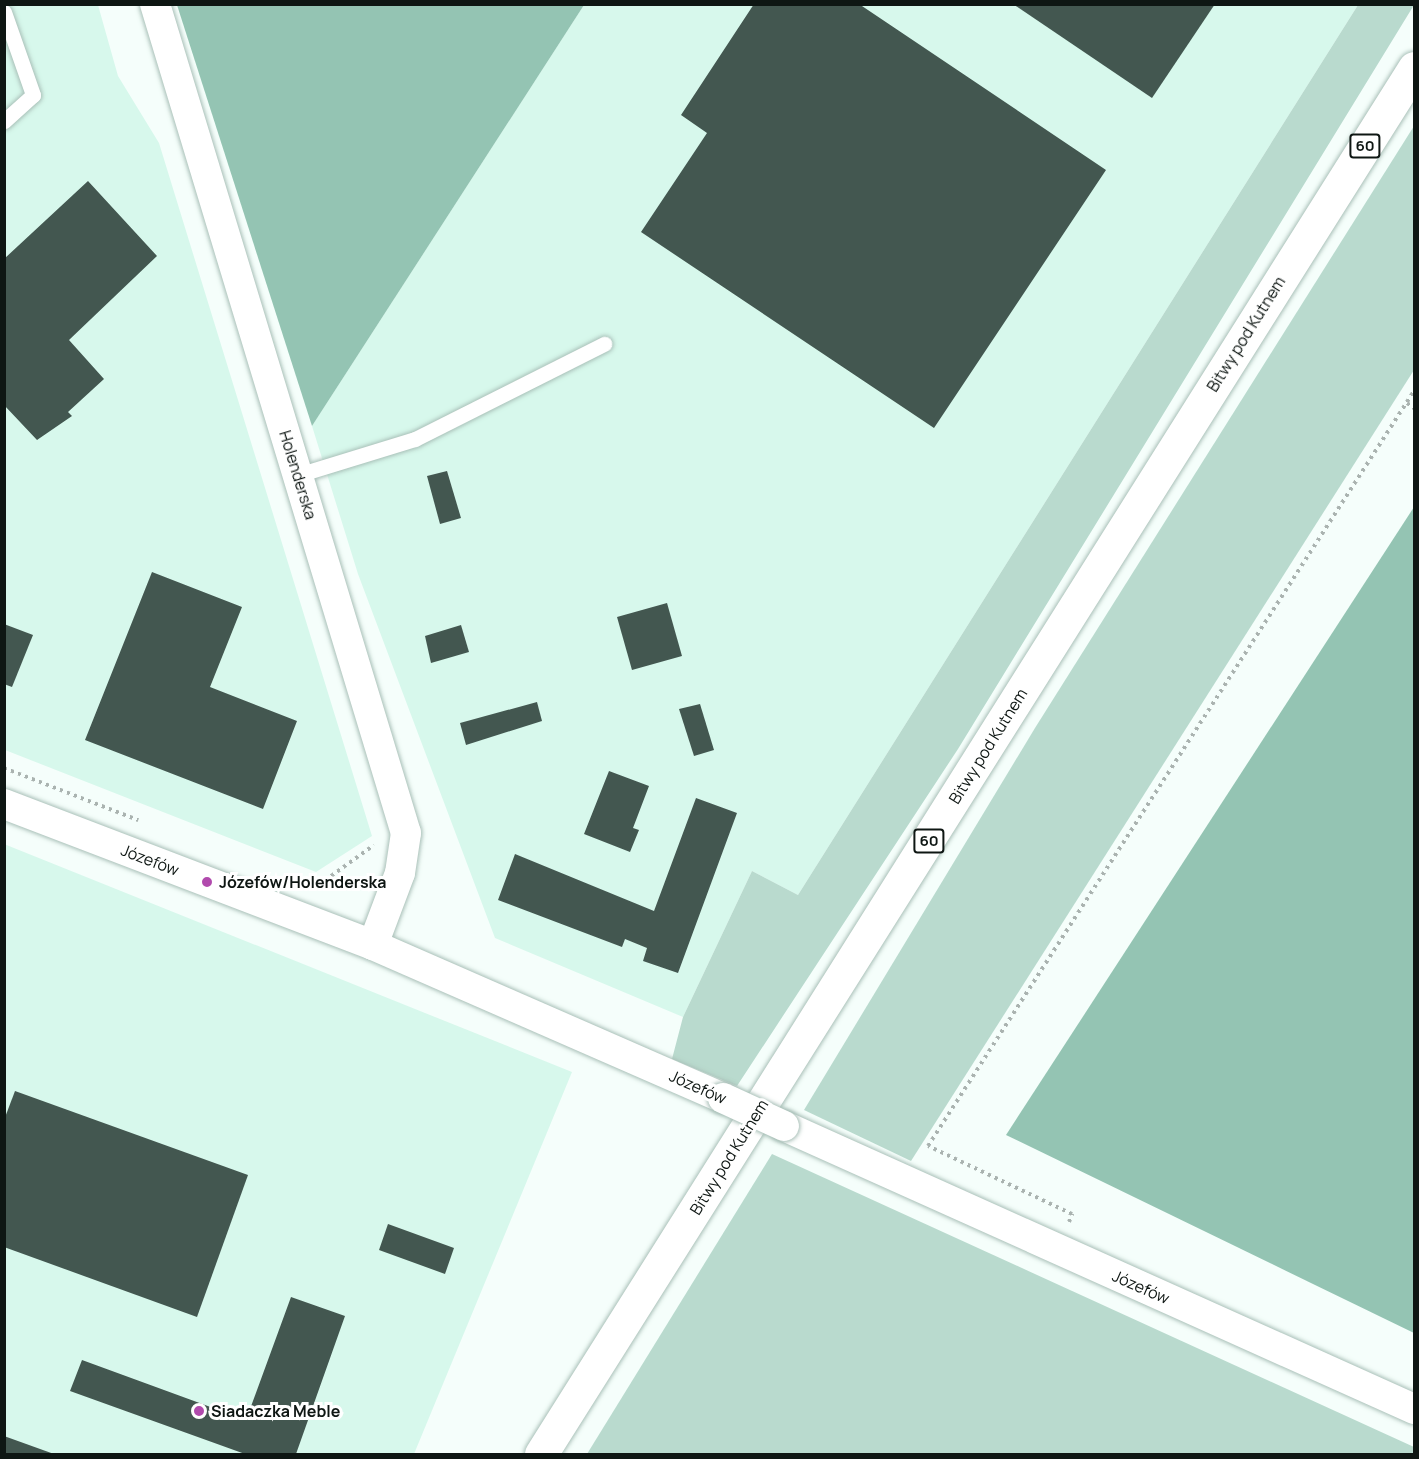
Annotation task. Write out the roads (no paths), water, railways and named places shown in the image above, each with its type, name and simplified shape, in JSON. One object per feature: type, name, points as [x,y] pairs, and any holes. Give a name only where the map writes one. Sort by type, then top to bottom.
[{"type":"main road","name":"Bitwy pod Kutnem","points":[[542,1455],[1414,68]]},
{"type":"street","name":"Holenderska","points":[[155,4],[406,833],[400,873],[373,945]]},
{"type":"street","name":"Józefów","points":[[4,804],[373,945],[723,1098],[1414,1409]]},
{"type":"lane","points":[[4,12],[33,95],[4,121]]},
{"type":"lane","points":[[298,475],[415,439],[604,344]]},
{"type":"place","name":"Józefów/Holenderska","points":[[207,882]]},
{"type":"place","name":"Siadaczka Meble","points":[[199,1411]]}]
